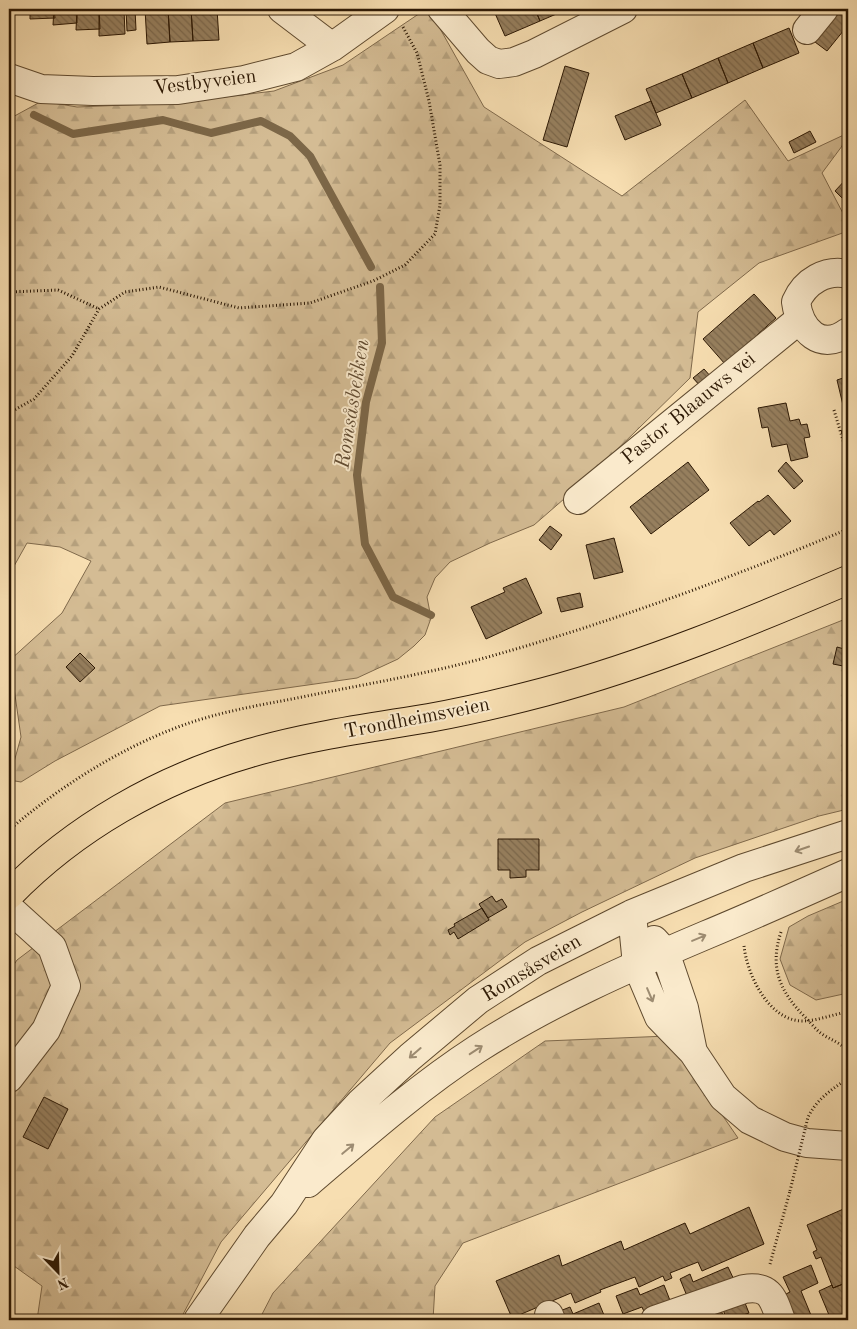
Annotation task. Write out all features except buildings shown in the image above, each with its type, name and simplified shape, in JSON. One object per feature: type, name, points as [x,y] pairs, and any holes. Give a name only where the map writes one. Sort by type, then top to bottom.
[{"type":"highway","name":"Trondheimsveien","points":[[9,895],[48,858],[84,832],[125,806],[199,770],[252,753],[339,733],[467,710],[578,682],[749,622],[848,580]]},
{"type":"street","points":[[282,9],[332,47]]},
{"type":"street","points":[[442,9],[478,52],[488,60],[499,64],[514,62],[534,54],[623,9]]},
{"type":"street","points":[[807,30],[824,9]]},
{"type":"street","name":"Vestbyveien","points":[[9,78],[41,89],[93,91],[178,90],[244,80],[296,67],[332,47],[378,16]]},
{"type":"street","points":[[848,274],[840,272],[826,274],[814,280],[805,287],[796,302],[804,328],[811,334],[819,338],[834,339],[848,332]]},
{"type":"street","name":"Pastor Blaauws vei","points":[[578,500],[800,318]]},
{"type":"street","name":"Romsåsveien","points":[[198,1320],[256,1236],[284,1204],[332,1134],[361,1102],[443,1028],[478,1000],[538,962],[632,914],[744,868],[848,834]]},
{"type":"street","name":"Romsåsveien","points":[[284,1204],[396,1110],[476,1050],[564,1000],[637,965],[848,874]]},
{"type":"street","points":[[9,908],[52,947],[66,986],[46,1030],[9,1078]]},
{"type":"street","points":[[632,914],[665,952],[684,1008],[693,1052]]},
{"type":"street","points":[[632,914],[637,965],[659,1017],[693,1052],[723,1096],[750,1120],[767,1130],[800,1141],[831,1146],[848,1146]]},
{"type":"street","points":[[656,1320],[744,1289],[756,1287],[764,1289],[772,1298],[781,1320]]},
{"type":"path","points":[[9,413],[34,399],[72,356],[99,309],[125,292],[158,287],[239,308],[310,303],[373,281],[404,265],[435,234],[440,205],[440,165],[429,101],[417,53],[378,16]]},
{"type":"path","points":[[9,292],[58,290],[99,309]]},
{"type":"path","points":[[834,410],[848,457]]},
{"type":"path","points":[[841,432],[848,431]]},
{"type":"path","points":[[9,830],[34,809],[85,775],[114,758],[177,727],[220,714],[436,670],[494,655],[624,614],[848,529]]},
{"type":"path","points":[[782,929],[777,944],[776,959],[779,981],[785,993],[821,1034],[848,1050]]},
{"type":"path","points":[[744,940],[745,954],[754,981],[764,997],[785,1016],[794,1020],[809,1021],[848,1012]]},
{"type":"path","points":[[764,1289],[808,1117],[822,1097],[848,1079]]},
{"type":"path","points":[[459,1320],[479,1320]]},
{"type":"green space","points":[[426,9],[429,9],[484,107],[622,196],[745,100],[788,161],[848,133],[848,138],[822,173],[848,223],[848,231],[759,263],[698,312],[690,378],[587,479],[534,525],[450,562],[435,578],[427,597],[431,618],[425,635],[398,659],[357,678],[160,706],[55,761],[21,782],[9,780],[21,737],[10,660],[62,613],[91,561],[60,547],[27,543],[9,575],[9,119],[42,101],[77,107],[175,103],[274,91],[343,65]]},
{"type":"green space","points":[[848,618],[848,809],[819,816],[695,858],[582,912],[525,942],[390,1043],[221,1242],[180,1320],[37,1320],[42,1286],[14,1266],[9,1265],[9,972],[17,960],[225,803],[624,707]]},
{"type":"green space","points":[[848,899],[848,993],[816,1000],[790,985],[780,959],[789,927],[808,916]]},
{"type":"green space","points":[[668,1036],[738,1138],[463,1243],[435,1286],[433,1320],[259,1320],[273,1293],[435,1117],[545,1041]]},
{"type":"waterway","name":"Romsåsbekken","points":[[34,115],[73,134],[163,120],[211,133],[261,121],[290,136],[310,156],[371,267]]},
{"type":"waterway","name":"Romsåsbekken","points":[[380,287],[382,343],[366,402],[357,475],[365,544],[393,597],[431,615]]}]
